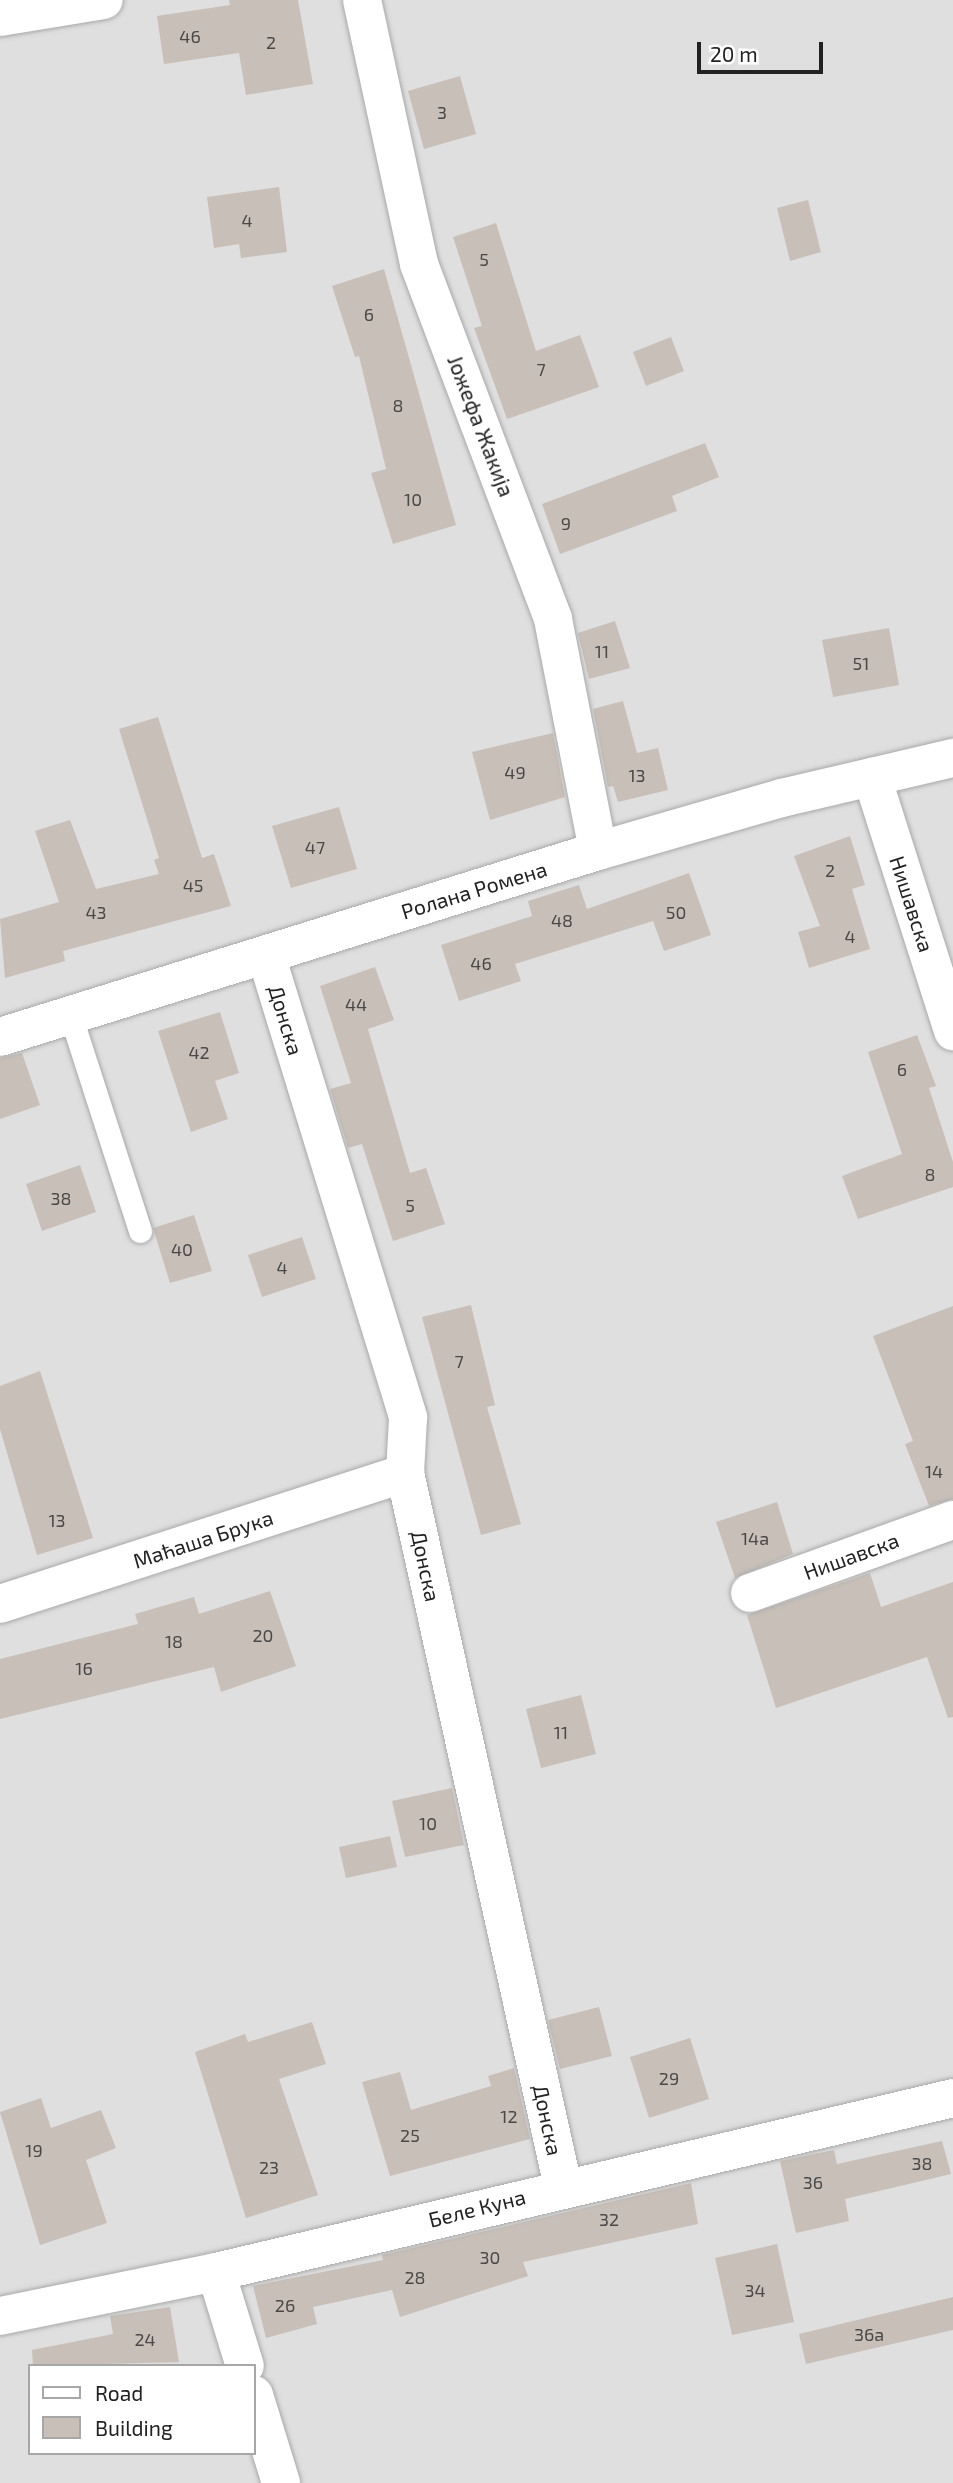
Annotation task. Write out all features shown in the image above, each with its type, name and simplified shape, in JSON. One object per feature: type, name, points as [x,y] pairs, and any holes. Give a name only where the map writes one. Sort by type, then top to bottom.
[{"type":"street","points":[[0,18],[104,0]]},
{"type":"street","name":"Јожефа Жакија","points":[[362,0],[419,264],[553,619],[598,851]]},
{"type":"street","name":"Ролана Ромена","points":[[0,1037],[598,851],[872,777],[953,758]]},
{"type":"street","name":"Нишавска","points":[[872,777],[953,1031]]},
{"type":"street","name":"Донска","points":[[266,955],[408,1418],[405,1473],[563,2187]]},
{"type":"street","name":"Маћаша Брука","points":[[0,1604],[405,1473]]},
{"type":"street","name":"Нишавска","points":[[750,1593],[953,1520]]},
{"type":"street","name":"Беле Куна","points":[[0,2316],[216,2272],[563,2187],[953,2098]]},
{"type":"street","points":[[216,2272],[244,2364]]},
{"type":"street","points":[[256,2402],[281,2483]]},
{"type":"lane","points":[[71,1014],[140,1231]]},
{"type":"shaded area","points":[[0,0],[953,0],[953,2483],[0,2483]]},
{"type":"building","points":[[229,0],[298,0],[313,84],[246,95],[239,53],[164,64],[157,16],[230,5]]},
{"type":"building","points":[[460,76],[476,134],[424,149],[408,91]]},
{"type":"building","points":[[279,187],[287,252],[241,258],[239,244],[214,248],[207,197]]},
{"type":"building","points":[[808,200],[821,252],[790,261],[777,208]]},
{"type":"building","points":[[496,223],[536,351],[580,335],[599,387],[507,419],[474,328],[482,326],[453,237]]},
{"type":"building","points":[[384,269],[456,525],[393,544],[371,473],[386,469],[359,356],[355,357],[332,286]]},
{"type":"building","points":[[671,337],[684,371],[646,386],[633,352]]},
{"type":"building","points":[[705,443],[719,477],[672,496],[677,511],[560,554],[542,504]]},
{"type":"building","points":[[615,621],[630,668],[589,679],[578,633]]},
{"type":"building","points":[[889,628],[899,685],[833,697],[822,640]]},
{"type":"building","points":[[623,701],[637,753],[658,748],[668,790],[618,802],[613,786],[608,787],[593,709]]},
{"type":"building","points":[[158,717],[202,858],[214,854],[231,906],[63,951],[65,961],[5,978],[0,919],[59,902],[35,831],[70,820],[96,889],[159,874],[154,860],[159,858],[119,729]]},
{"type":"building","points":[[553,733],[565,797],[490,820],[472,752]]},
{"type":"building","points":[[339,807],[357,869],[291,888],[272,826]]},
{"type":"building","points":[[850,836],[865,885],[852,889],[870,949],[809,968],[798,932],[820,926],[794,856]]},
{"type":"building","points":[[689,873],[711,935],[664,951],[653,921],[515,964],[521,981],[459,1001],[441,945],[532,916],[528,901],[579,885],[587,909]]},
{"type":"building","points":[[375,967],[394,1020],[368,1029],[410,1173],[426,1168],[445,1224],[393,1241],[362,1144],[348,1148],[330,1089],[351,1083],[320,986]]},
{"type":"building","points":[[220,1012],[239,1073],[215,1081],[228,1119],[191,1132],[158,1031]]},
{"type":"building","points":[[917,1035],[936,1086],[929,1088],[953,1162],[953,1187],[858,1219],[842,1176],[902,1154],[868,1052]]},
{"type":"building","points":[[22,1053],[40,1105],[0,1119],[0,1058]]},
{"type":"building","points":[[80,1165],[96,1212],[42,1231],[26,1184]]},
{"type":"building","points":[[194,1215],[212,1271],[170,1283],[153,1228]]},
{"type":"building","points":[[302,1237],[316,1279],[262,1297],[248,1255]]},
{"type":"building","points":[[471,1305],[495,1405],[487,1407],[521,1524],[481,1535],[422,1317]]},
{"type":"building","points":[[953,1306],[953,1499],[929,1506],[905,1444],[913,1441],[873,1336]]},
{"type":"building","points":[[40,1371],[93,1538],[37,1555],[0,1429],[0,1386]]},
{"type":"building","points":[[777,1502],[793,1554],[735,1578],[716,1522]]},
{"type":"building","points":[[870,1573],[881,1607],[953,1582],[953,1717],[948,1718],[927,1657],[776,1708],[747,1615]]},
{"type":"building","points":[[270,1591],[296,1666],[221,1692],[214,1667],[0,1719],[0,1659],[138,1624],[135,1614],[194,1597],[199,1614]]},
{"type":"building","points":[[581,1695],[596,1754],[541,1768],[526,1709]]},
{"type":"building","points":[[452,1788],[464,1845],[405,1857],[392,1801]]},
{"type":"building","points":[[390,1836],[397,1867],[346,1878],[339,1847]]},
{"type":"building","points":[[599,2007],[612,2056],[560,2069],[548,2020]]},
{"type":"building","points":[[312,2022],[326,2064],[279,2079],[318,2195],[246,2218],[195,2052],[245,2034],[248,2042]]},
{"type":"building","points":[[690,2038],[709,2099],[649,2118],[630,2057]]},
{"type":"building","points":[[514,2068],[530,2139],[390,2176],[362,2082],[400,2072],[411,2110],[491,2086],[488,2076]]},
{"type":"building","points":[[41,2098],[51,2128],[101,2110],[116,2148],[86,2160],[107,2223],[40,2245],[0,2112]]},
{"type":"building","points":[[942,2141],[951,2174],[845,2199],[849,2221],[796,2233],[780,2161],[834,2150],[837,2164]]},
{"type":"building","points":[[691,2183],[698,2224],[523,2262],[528,2276],[400,2317],[392,2290],[313,2307],[317,2324],[266,2338],[253,2286],[383,2260],[382,2255]]},
{"type":"building","points":[[777,2244],[794,2322],[732,2335],[715,2258]]},
{"type":"building","points":[[953,2297],[953,2330],[806,2364],[799,2334]]},
{"type":"building","points":[[170,2307],[179,2362],[33,2364],[32,2350],[113,2334],[110,2316]]}]
